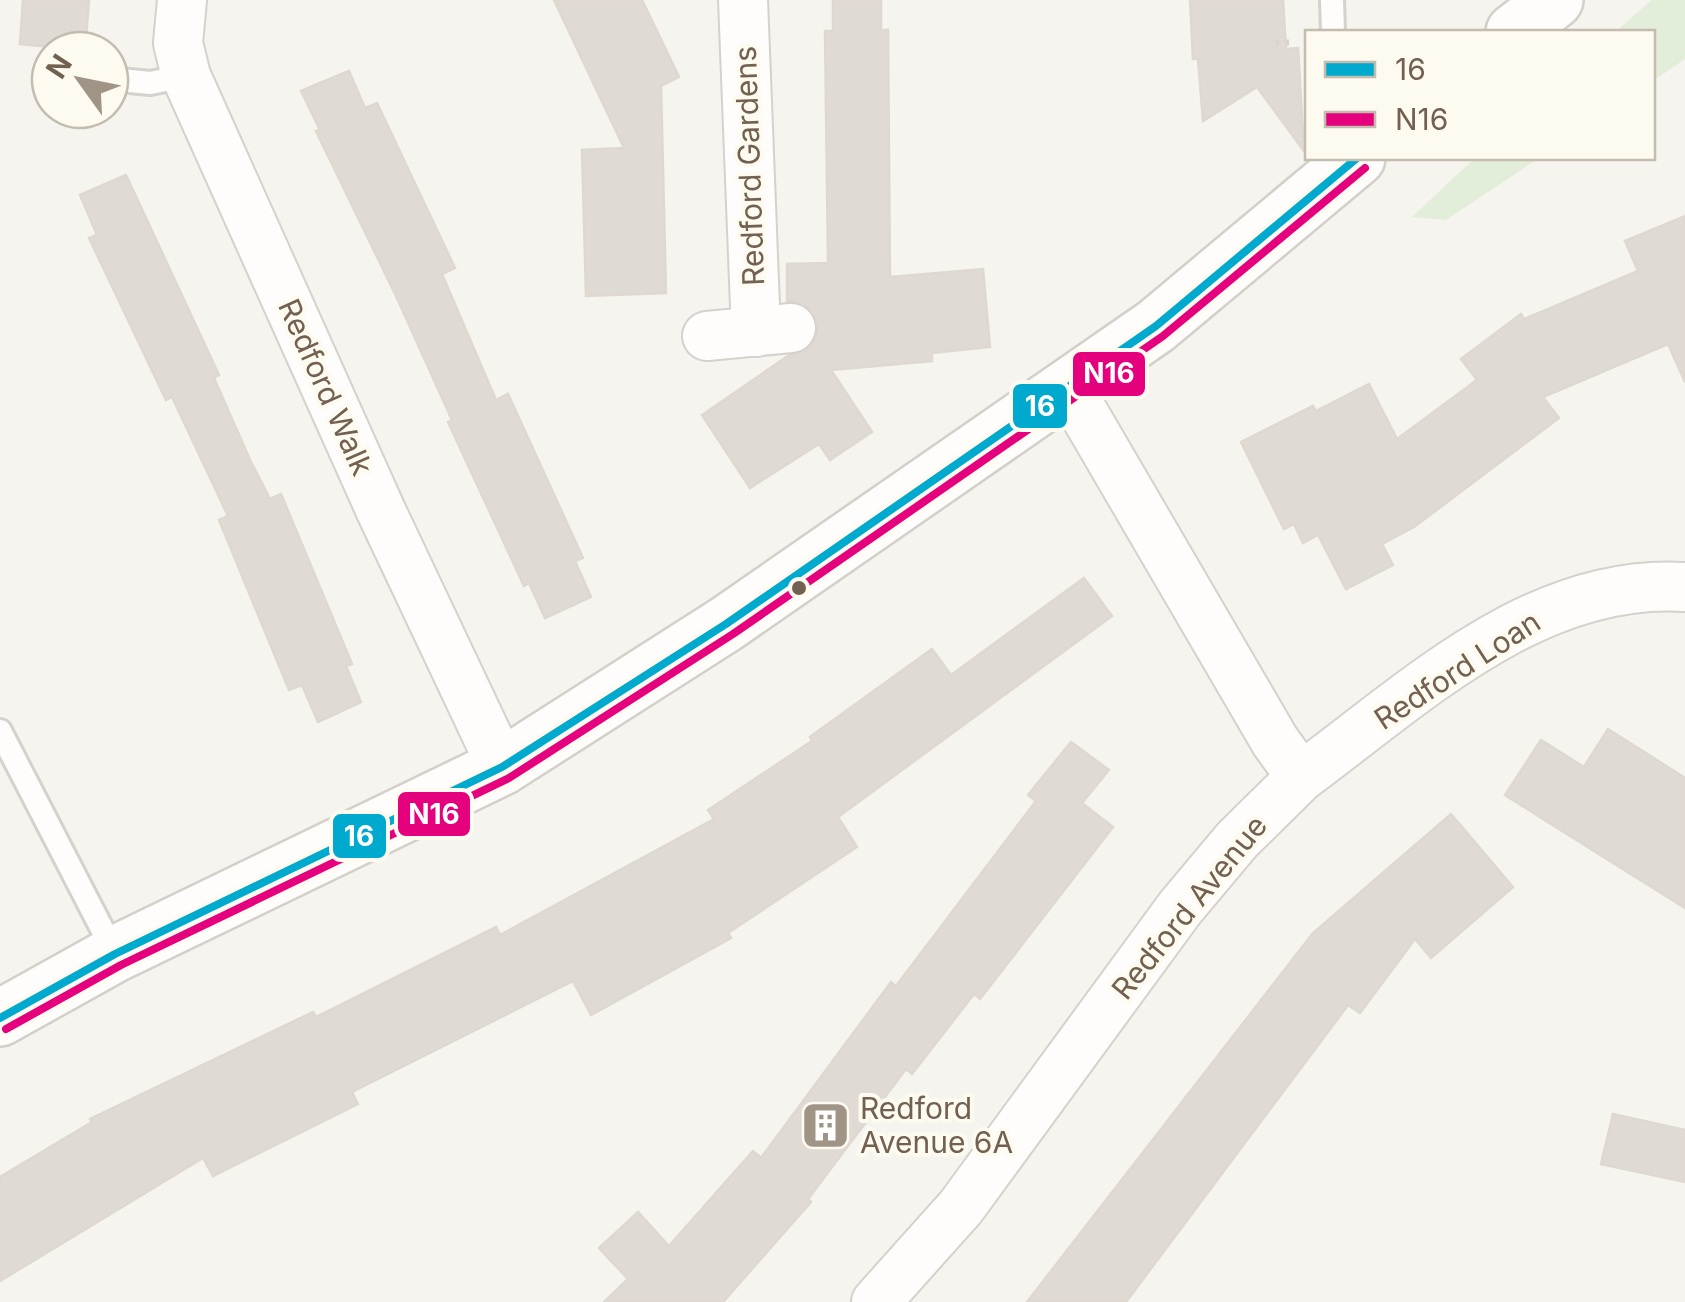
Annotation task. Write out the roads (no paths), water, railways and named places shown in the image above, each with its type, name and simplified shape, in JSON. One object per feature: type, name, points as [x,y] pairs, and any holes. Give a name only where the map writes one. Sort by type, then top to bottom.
[{"type":"main road","points":[[1517,30],[1555,0]]},
{"type":"main road","points":[[0,1018],[115,954],[502,767],[726,624],[1069,388],[1156,326],[1355,160]]},
{"type":"street","name":"Redford Walk","points":[[182,0],[178,42],[186,76],[381,511],[502,767]]},
{"type":"street","name":"Redford Gardens","points":[[708,336],[774,330],[743,0]]},
{"type":"street","points":[[1069,388],[1275,741],[1301,777]]},
{"type":"street","name":"Redford Loan","points":[[1301,777],[1498,636],[1555,607],[1610,592],[1685,587]]},
{"type":"street","name":"Redford Avenue","points":[[876,1302],[961,1207],[1180,908],[1237,840],[1301,777]]},
{"type":"lane","points":[[1332,0],[1333,30]]},
{"type":"lane","points":[[130,81],[150,83],[186,76]]},
{"type":"lane","points":[[0,731],[115,954]]},
{"type":"place","name":"Redford Avenue 6A","points":[[825,1125]]}]
